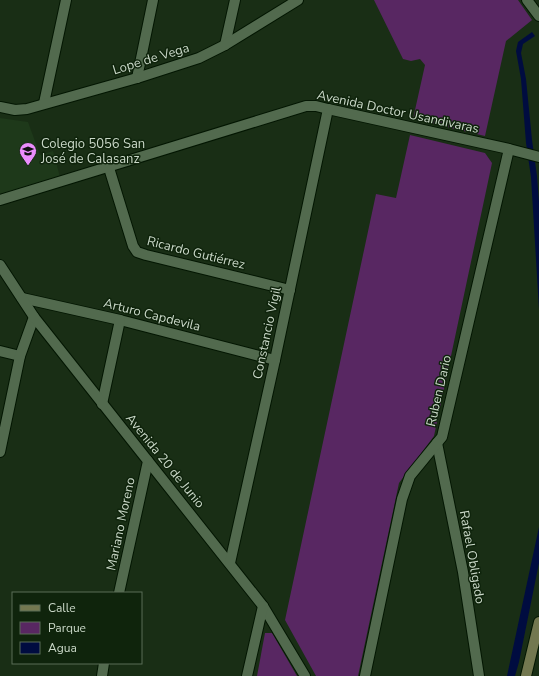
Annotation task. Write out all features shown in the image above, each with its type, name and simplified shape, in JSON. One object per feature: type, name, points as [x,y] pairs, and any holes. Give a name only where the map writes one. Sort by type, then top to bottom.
[{"type":"main road","points":[[526,676],[539,622]]},
{"type":"street","points":[[44,104],[66,0]]},
{"type":"street","points":[[137,78],[153,0]]},
{"type":"street","points":[[225,45],[235,0]]},
{"type":"street","name":"Lope de Vega","points":[[0,108],[15,110],[27,109],[137,78],[199,58],[225,45],[298,0]]},
{"type":"street","points":[[527,0],[539,16]]},
{"type":"street","name":"Avenida Doctor Usandivaras","points":[[0,200],[109,168],[306,106],[316,106],[509,149],[538,157]]},
{"type":"street","name":"Constancio Vigil","points":[[230,563],[328,109]]},
{"type":"street","name":"Ruben Dario","points":[[365,676],[402,499],[410,476],[442,437],[509,149]]},
{"type":"street","name":"Ricardo Gutiérrez","points":[[109,168],[133,246],[137,252],[290,290]]},
{"type":"street","name":"Avenida 20 de Junio","points":[[0,265],[34,317],[263,606],[305,676]]},
{"type":"street","name":"Arturo Capdevila","points":[[22,298],[120,320],[274,360]]},
{"type":"street","points":[[0,452],[20,356],[34,317]]},
{"type":"street","points":[[102,404],[120,320]]},
{"type":"street","points":[[0,352],[20,356]]},
{"type":"street","name":"Rafael Obligado","points":[[437,444],[463,572],[479,676]]},
{"type":"street","name":"Mariano Moreno","points":[[119,592],[148,461]]},
{"type":"street","points":[[248,676],[263,606]]},
{"type":"street","points":[[102,676],[104,664]]},
{"type":"shaded area","name":"Colegio 5056 San José de Calasanz","points":[[0,118],[28,122],[40,155],[53,151],[60,177],[0,194]]},
{"type":"green space","points":[[374,0],[518,0],[532,20],[506,41],[485,136],[413,119],[425,65],[420,59],[411,61],[403,59]]},
{"type":"green space","points":[[410,135],[485,153],[492,163],[434,436],[399,483],[358,676],[316,676],[285,620],[376,194],[396,198]]},
{"type":"green space","points":[[265,633],[272,633],[297,676],[257,676]]},
{"type":"water","points":[[532,32],[535,36],[523,44],[521,53],[526,79],[539,202],[539,309],[531,177],[526,143],[521,79],[516,51],[518,42]]},
{"type":"water","points":[[539,527],[539,563],[519,662],[515,676],[507,676]]},
{"type":"place","name":"Colegio 5056 San José de Calasanz","points":[[28,166]]}]
